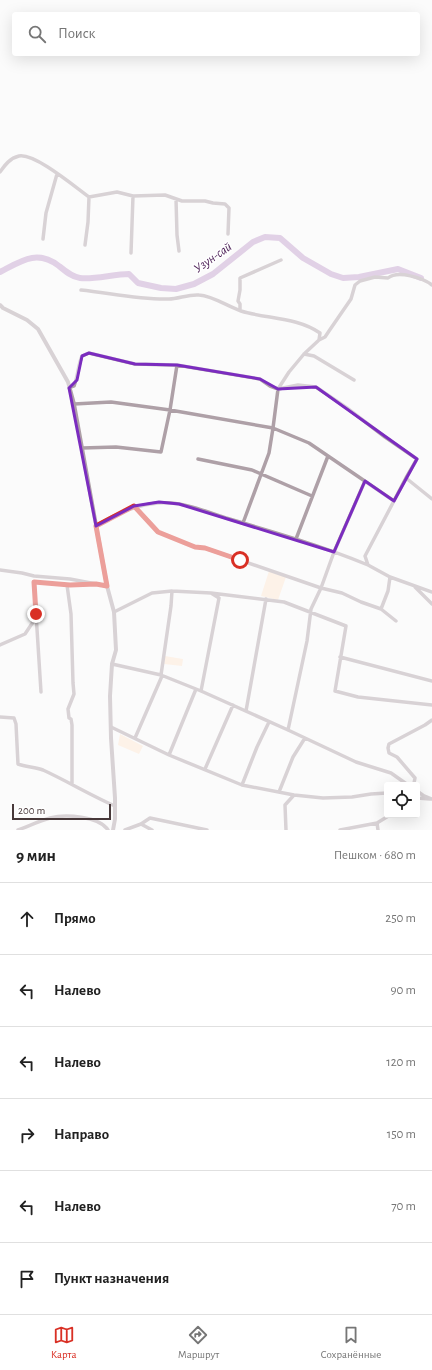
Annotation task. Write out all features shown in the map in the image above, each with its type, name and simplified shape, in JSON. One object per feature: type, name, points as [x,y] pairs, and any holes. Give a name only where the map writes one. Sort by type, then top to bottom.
[{"type":"street","points":[[0,172],[9,161],[20,156],[43,163],[89,197],[108,192],[117,192],[133,196],[165,195],[182,201],[205,201],[213,204],[224,204],[229,208],[228,234]]},
{"type":"street","points":[[42,239],[46,213],[57,174]]},
{"type":"street","points":[[131,253],[133,196]]},
{"type":"street","points":[[85,245],[89,197]]},
{"type":"street","points":[[176,199],[179,251]]},
{"type":"street","points":[[240,310],[240,304],[238,301],[240,278],[281,260]]},
{"type":"street","points":[[243,523],[269,453],[278,389],[289,372],[304,354],[325,337],[351,299],[355,285],[360,281],[376,277],[388,278],[392,275],[400,275],[418,278],[427,281],[432,285]]},
{"type":"street","points":[[81,290],[170,300],[198,295],[207,296],[240,310],[300,324],[314,329],[320,333],[320,340]]},
{"type":"street","points":[[0,306],[27,320],[38,329],[68,382],[74,404],[107,586],[114,612],[116,650],[112,664],[110,696],[115,806],[113,830]]},
{"type":"street","points":[[69,388],[74,386],[77,380],[82,356],[89,353],[135,364],[177,365],[260,379],[270,386],[278,389],[298,386],[316,387],[417,459],[365,556],[368,565]]},
{"type":"street","points":[[304,354],[319,359],[354,380]]},
{"type":"street","points":[[82,448],[116,448],[161,452],[170,410],[177,365]]},
{"type":"street","points":[[74,404],[111,402],[170,410],[273,428],[309,443],[394,501]]},
{"type":"street","points":[[296,539],[328,456]]},
{"type":"street","points":[[198,459],[252,470],[312,496]]},
{"type":"street","points":[[406,478],[432,499]]},
{"type":"street","points":[[288,730],[307,641],[311,608],[321,588],[334,552],[365,481]]},
{"type":"street","points":[[96,526],[134,506],[159,502],[179,504],[334,552],[368,565],[390,577],[414,587],[432,592]]},
{"type":"street","points":[[134,506],[158,532],[195,547],[205,548],[321,588],[342,593],[382,610],[396,621]]},
{"type":"street","points":[[0,570],[34,576],[70,579],[107,586]]},
{"type":"street","points":[[382,610],[388,591],[390,577]]},
{"type":"street","points":[[41,692],[34,582],[67,585],[96,584]]},
{"type":"street","points":[[67,585],[71,608],[74,694],[68,709],[69,718],[71,719],[72,725],[72,784]]},
{"type":"street","points":[[414,587],[432,604]]},
{"type":"street","points":[[114,612],[152,593],[172,590],[284,602],[346,626],[335,691],[358,697],[432,705]]},
{"type":"street","points":[[135,738],[161,676],[172,590]]},
{"type":"street","points":[[201,691],[218,598],[211,593]]},
{"type":"street","points":[[246,711],[266,599]]},
{"type":"street","points":[[0,644],[25,634],[37,616]]},
{"type":"street","points":[[340,658],[432,680]]},
{"type":"street","points":[[112,664],[161,676],[201,691],[356,762],[391,773],[404,782]]},
{"type":"street","points":[[169,755],[196,689]]},
{"type":"street","points":[[205,769],[233,705]]},
{"type":"street","points":[[0,717],[14,718],[16,724],[18,764],[40,769],[72,784],[93,797],[115,806]]},
{"type":"street","points":[[414,782],[415,778],[397,757],[389,752],[389,744],[432,720]]},
{"type":"street","points":[[242,785],[269,722]]},
{"type":"street","points":[[111,727],[169,755],[242,785],[294,795],[323,798],[340,798],[384,793]]},
{"type":"street","points":[[279,792],[293,757],[305,738]]},
{"type":"street","points":[[420,793],[432,799]]},
{"type":"street","points":[[286,830],[286,805],[294,795]]},
{"type":"street","points":[[420,798],[432,799]]},
{"type":"street","points":[[18,830],[52,818],[65,817],[88,818],[106,826],[108,830]]},
{"type":"street","points":[[125,830],[135,828],[150,818],[207,830]]},
{"type":"street","points":[[340,830],[377,823],[385,818]]},
{"type":"street","points":[[377,823],[378,830]]},
{"type":"street","points":[[141,824],[152,830]]},
{"type":"highlighted area","points":[[89,353],[135,364],[177,365],[260,379],[278,389],[316,387],[417,459],[394,501],[365,481],[334,552],[179,504],[159,502],[134,506],[96,526],[69,388],[77,380],[82,356]]},
{"type":"shaded area","points":[[269,571],[286,577],[278,600],[261,596]]},
{"type":"shaded area","points":[[165,656],[183,659],[182,666],[164,664]]},
{"type":"shaded area","points":[[120,734],[143,746],[139,754],[118,745]]},
{"type":"waterway","name":"Узун-сай","points":[[0,272],[29,258],[43,258],[51,261],[69,274],[77,277],[91,278],[129,274],[138,283],[161,288],[176,289],[194,284],[213,274],[253,242],[265,237],[280,238],[303,258],[331,274],[343,278],[359,277],[398,269],[421,278]]},
{"type":"route","points":[[36,614],[34,582],[70,585],[96,584],[107,586],[96,526],[134,506],[158,532],[195,547],[205,548],[240,560]]}]
